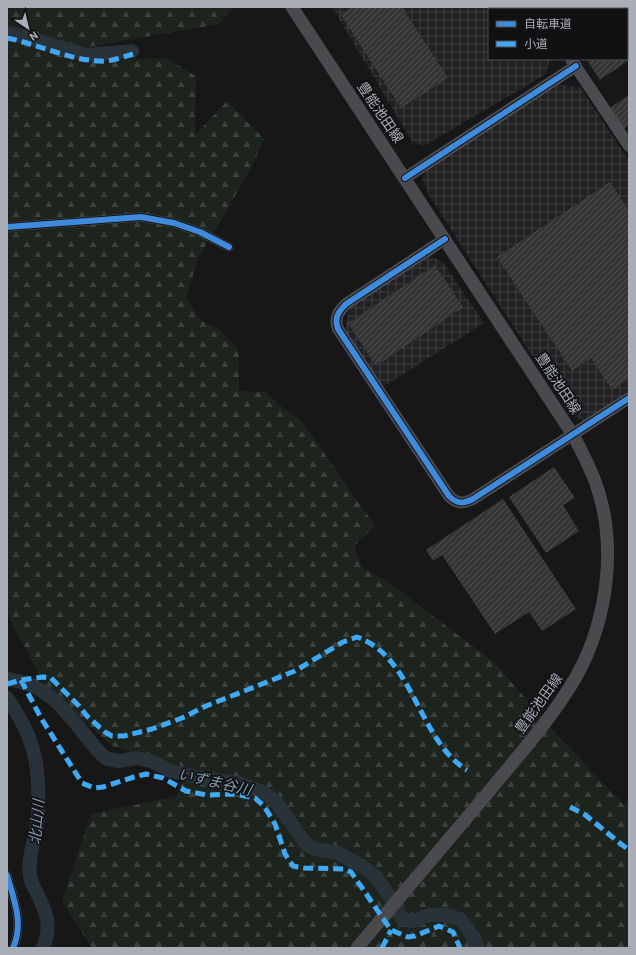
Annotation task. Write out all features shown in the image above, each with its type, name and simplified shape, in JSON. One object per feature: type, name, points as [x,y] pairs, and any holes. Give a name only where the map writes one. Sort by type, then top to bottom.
[{"type":"main road","name":"豊能池田線","points":[[292,7],[573,435],[585,457],[595,482],[607,544],[607,574],[604,599],[598,626],[589,651],[579,671],[557,706],[522,752],[357,948]]},
{"type":"street","points":[[405,178],[574,62],[629,146]]},
{"type":"street","points":[[7,227],[142,218],[174,223],[200,232],[228,247]]},
{"type":"street","points":[[445,239],[346,304],[336,318],[338,329],[449,496],[459,503],[473,499],[629,398]]},
{"type":"street","points":[[7,876],[19,922],[17,940],[13,948]]},
{"type":"shaded area","points":[[332,7],[523,7],[488,8],[488,60],[550,60],[546,74],[424,146],[413,143]]},
{"type":"shaded area","points":[[556,84],[580,87],[629,161],[629,391],[584,421],[570,414],[429,195],[422,178],[429,168]]},
{"type":"shaded area","points":[[430,256],[443,262],[484,323],[381,388],[345,329],[350,308]]},
{"type":"green space","points":[[7,7],[235,7],[219,24],[77,49],[72,61],[166,58],[196,76],[195,135],[227,101],[264,139],[249,172],[199,257],[186,298],[201,320],[219,329],[239,350],[239,391],[265,392],[283,408],[301,420],[375,526],[354,546],[362,567],[388,582],[494,662],[553,730],[623,804],[629,800],[629,948],[92,948],[62,901],[91,814],[176,796],[189,768],[112,746],[45,685],[7,614]]},
{"type":"building","points":[[353,7],[402,7],[448,78],[401,108],[341,15]]},
{"type":"building","points":[[629,7],[629,60],[600,80],[587,60],[628,60],[628,8],[618,8]]},
{"type":"building","points":[[629,95],[629,125],[624,129],[610,108]]},
{"type":"building","points":[[610,182],[629,211],[629,379],[612,390],[591,358],[572,371],[497,257]]},
{"type":"building","points":[[435,265],[463,307],[376,366],[348,323]]},
{"type":"building","points":[[554,467],[575,498],[563,505],[579,531],[546,553],[509,497]]},
{"type":"building","points":[[503,499],[576,609],[542,631],[529,612],[495,634],[442,555],[433,561],[426,550]]},
{"type":"waterway","points":[[7,33],[86,55],[132,51]]},
{"type":"waterway","name":"いずま谷川","points":[[7,679],[23,682],[37,688],[49,696],[60,705],[98,751],[107,759],[119,761],[137,758],[151,761],[171,771],[201,778],[238,783],[265,793],[276,802],[306,844],[314,849],[338,853],[362,866],[375,876],[389,895],[402,919],[413,921],[429,915],[444,915],[460,919],[468,929],[478,948]]},
{"type":"waterway","name":"北山川","points":[[7,698],[16,711],[29,737],[36,762],[38,776],[38,816],[29,869],[31,880],[46,914],[48,926],[43,948]]},
{"type":"marked path","points":[[7,38],[76,58],[88,60],[108,61],[133,54]]},
{"type":"marked path","points":[[7,684],[21,680],[43,677],[51,678],[87,716],[105,732],[112,736],[124,736],[152,729],[182,718],[206,706],[295,671],[343,642],[357,637],[376,647],[391,662],[404,680],[437,739],[451,756],[467,770]]},
{"type":"marked path","points":[[21,680],[41,718],[82,783],[94,788],[103,787],[146,774],[163,778],[186,791],[207,795],[234,794],[255,798],[264,806],[275,824],[285,854],[293,866],[304,868],[345,869],[351,872],[391,930],[408,937],[415,936],[439,926],[453,932],[460,948]]},
{"type":"marked path","points":[[570,807],[584,814],[629,850]]},
{"type":"marked path","points":[[382,948],[391,930]]},
{"type":"cycle path","points":[[405,178],[576,66]]},
{"type":"cycle path","points":[[7,227],[141,217],[174,223],[200,232],[229,247]]},
{"type":"cycle path","points":[[445,239],[346,304],[339,313],[336,322],[338,329],[452,499],[457,502],[466,502],[473,499],[629,398]]},
{"type":"cycle path","points":[[7,875],[15,902],[18,921],[18,930],[13,948]]}]
